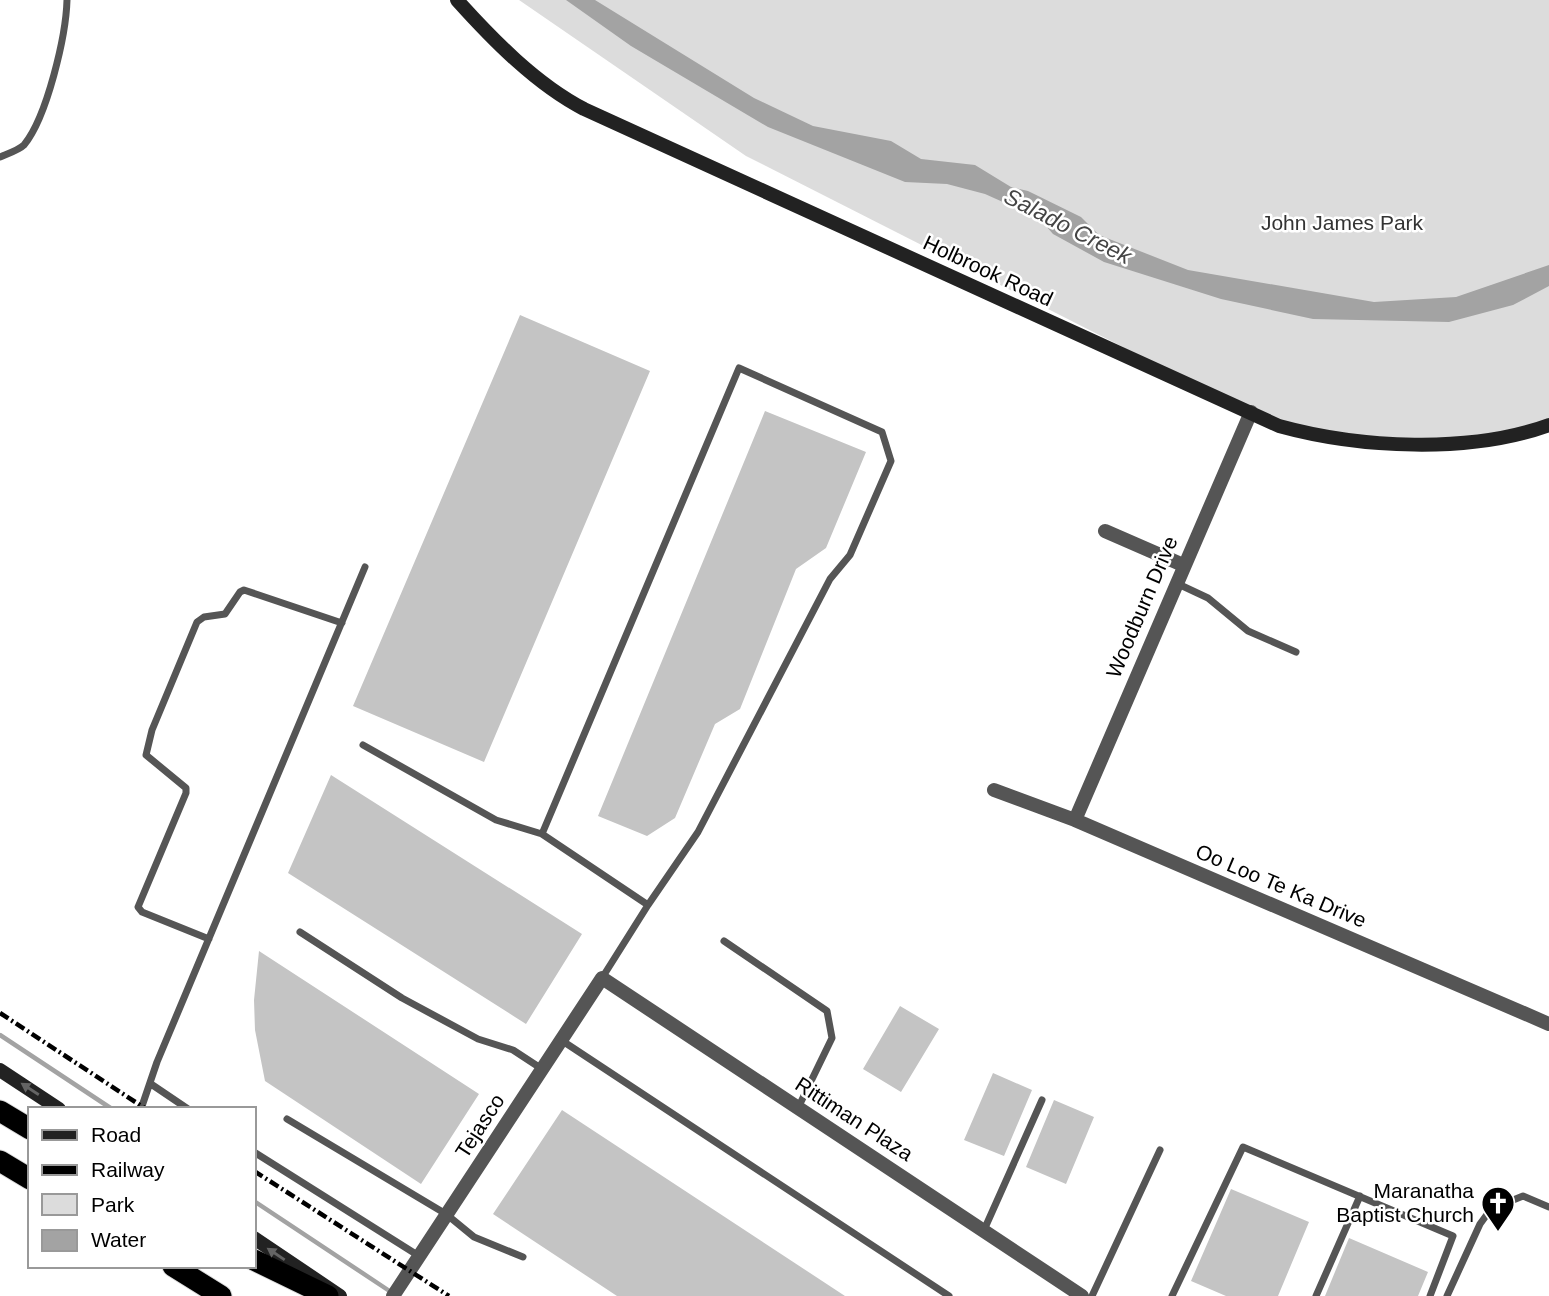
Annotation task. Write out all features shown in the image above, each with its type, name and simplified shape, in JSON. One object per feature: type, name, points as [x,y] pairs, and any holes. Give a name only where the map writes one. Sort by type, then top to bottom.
[{"type":"highway","points":[[0,1111],[28,1128]]},
{"type":"highway","points":[[0,1161],[28,1178]]},
{"type":"highway","points":[[256,1261],[328,1296]]},
{"type":"highway","points":[[176,1268],[221,1296]]},
{"type":"street","name":"Holbrook Road","points":[[457,0],[516,58],[563,98],[584,109],[1279,426],[1313,436],[1382,444],[1421,445],[1469,441],[1549,425]]},
{"type":"street","name":"Woodburn Drive","points":[[1074,820],[1182,565],[1251,412]]},
{"type":"street","points":[[1105,531],[1182,565]]},
{"type":"street","name":"Oo Loo Te Ka Drive","points":[[995,790],[1074,820],[1549,1024]]},
{"type":"street","name":"Tejasco","points":[[395,1292],[602,978]]},
{"type":"street","name":"Rittiman Plaza","points":[[602,978],[984,1230],[1064,1291],[1083,1296]]},
{"type":"street","points":[[0,1070],[56,1107]]},
{"type":"street","points":[[256,1239],[340,1296]]},
{"type":"lane","points":[[0,157],[23,146],[41,113],[56,62],[67,0]]},
{"type":"lane","points":[[542,834],[739,368],[882,432],[891,461],[850,555],[830,579],[698,832],[602,978]]},
{"type":"lane","points":[[142,1107],[365,567]]},
{"type":"lane","points":[[1175,582],[1208,598],[1248,631],[1296,652]]},
{"type":"lane","points":[[209,939],[142,912],[138,907],[186,793],[186,788],[146,755],[152,730],[197,622],[204,617],[225,614],[244,590],[342,623]]},
{"type":"lane","points":[[363,745],[496,820],[542,834],[648,905]]},
{"type":"lane","points":[[300,932],[402,998],[478,1039],[513,1050],[542,1069]]},
{"type":"lane","points":[[723,942],[827,1011],[832,1038],[799,1108]]},
{"type":"lane","points":[[561,1040],[949,1296]]},
{"type":"lane","points":[[151,1084],[185,1107]]},
{"type":"lane","points":[[984,1230],[1042,1100]]},
{"type":"lane","points":[[287,1119],[446,1214],[474,1237],[523,1257]]},
{"type":"lane","points":[[1187,1296],[1174,1294],[1243,1147],[1453,1236],[1430,1296]]},
{"type":"lane","points":[[1092,1296],[1160,1150]]},
{"type":"lane","points":[[256,1153],[419,1255]]},
{"type":"lane","points":[[1316,1296],[1360,1196]]},
{"type":"lane","points":[[1447,1296],[1480,1224],[1491,1209],[1523,1196],[1549,1206]]},
{"type":"green space","name":"John James Park","points":[[519,0],[1549,0],[1549,423],[1443,443],[1351,440],[1251,412],[746,156]]},
{"type":"water","name":"Salado Creek","points":[[566,0],[595,0],[754,98],[813,126],[891,141],[921,159],[975,165],[1011,187],[1028,191],[1081,217],[1099,235],[1188,270],[1374,302],[1456,297],[1549,265],[1549,286],[1513,305],[1449,322],[1313,319],[1221,299],[1104,262],[1053,234],[1039,218],[985,194],[947,184],[905,182],[768,127],[631,46]]},
{"type":"building","points":[[520,315],[650,371],[484,762],[353,706]]},
{"type":"building","points":[[765,411],[866,452],[826,548],[796,569],[740,709],[715,724],[675,818],[647,836],[598,816]]},
{"type":"building","points":[[331,775],[582,934],[526,1024],[288,873]]},
{"type":"building","points":[[259,951],[479,1094],[421,1184],[265,1081],[255,1030],[254,1000]]},
{"type":"building","points":[[900,1006],[939,1029],[901,1092],[863,1069]]},
{"type":"building","points":[[993,1073],[1032,1090],[1004,1156],[964,1140]]},
{"type":"building","points":[[1054,1100],[1094,1117],[1066,1184],[1026,1167]]},
{"type":"building","points":[[562,1110],[845,1296],[617,1296],[493,1214]]},
{"type":"building","points":[[1231,1189],[1309,1222],[1278,1296],[1226,1296],[1191,1281]]},
{"type":"building","points":[[1349,1238],[1428,1272],[1418,1296],[1325,1296]]},
{"type":"waterway","points":[[0,1035],[109,1107]]},
{"type":"waterway","points":[[256,1202],[391,1292]]},
{"type":"railway","points":[[0,1013],[143,1107]]},
{"type":"railway","points":[[256,1172],[449,1296]]},
{"type":"place","name":"Maranatha Baptist Church","points":[[1498,1233]]}]
